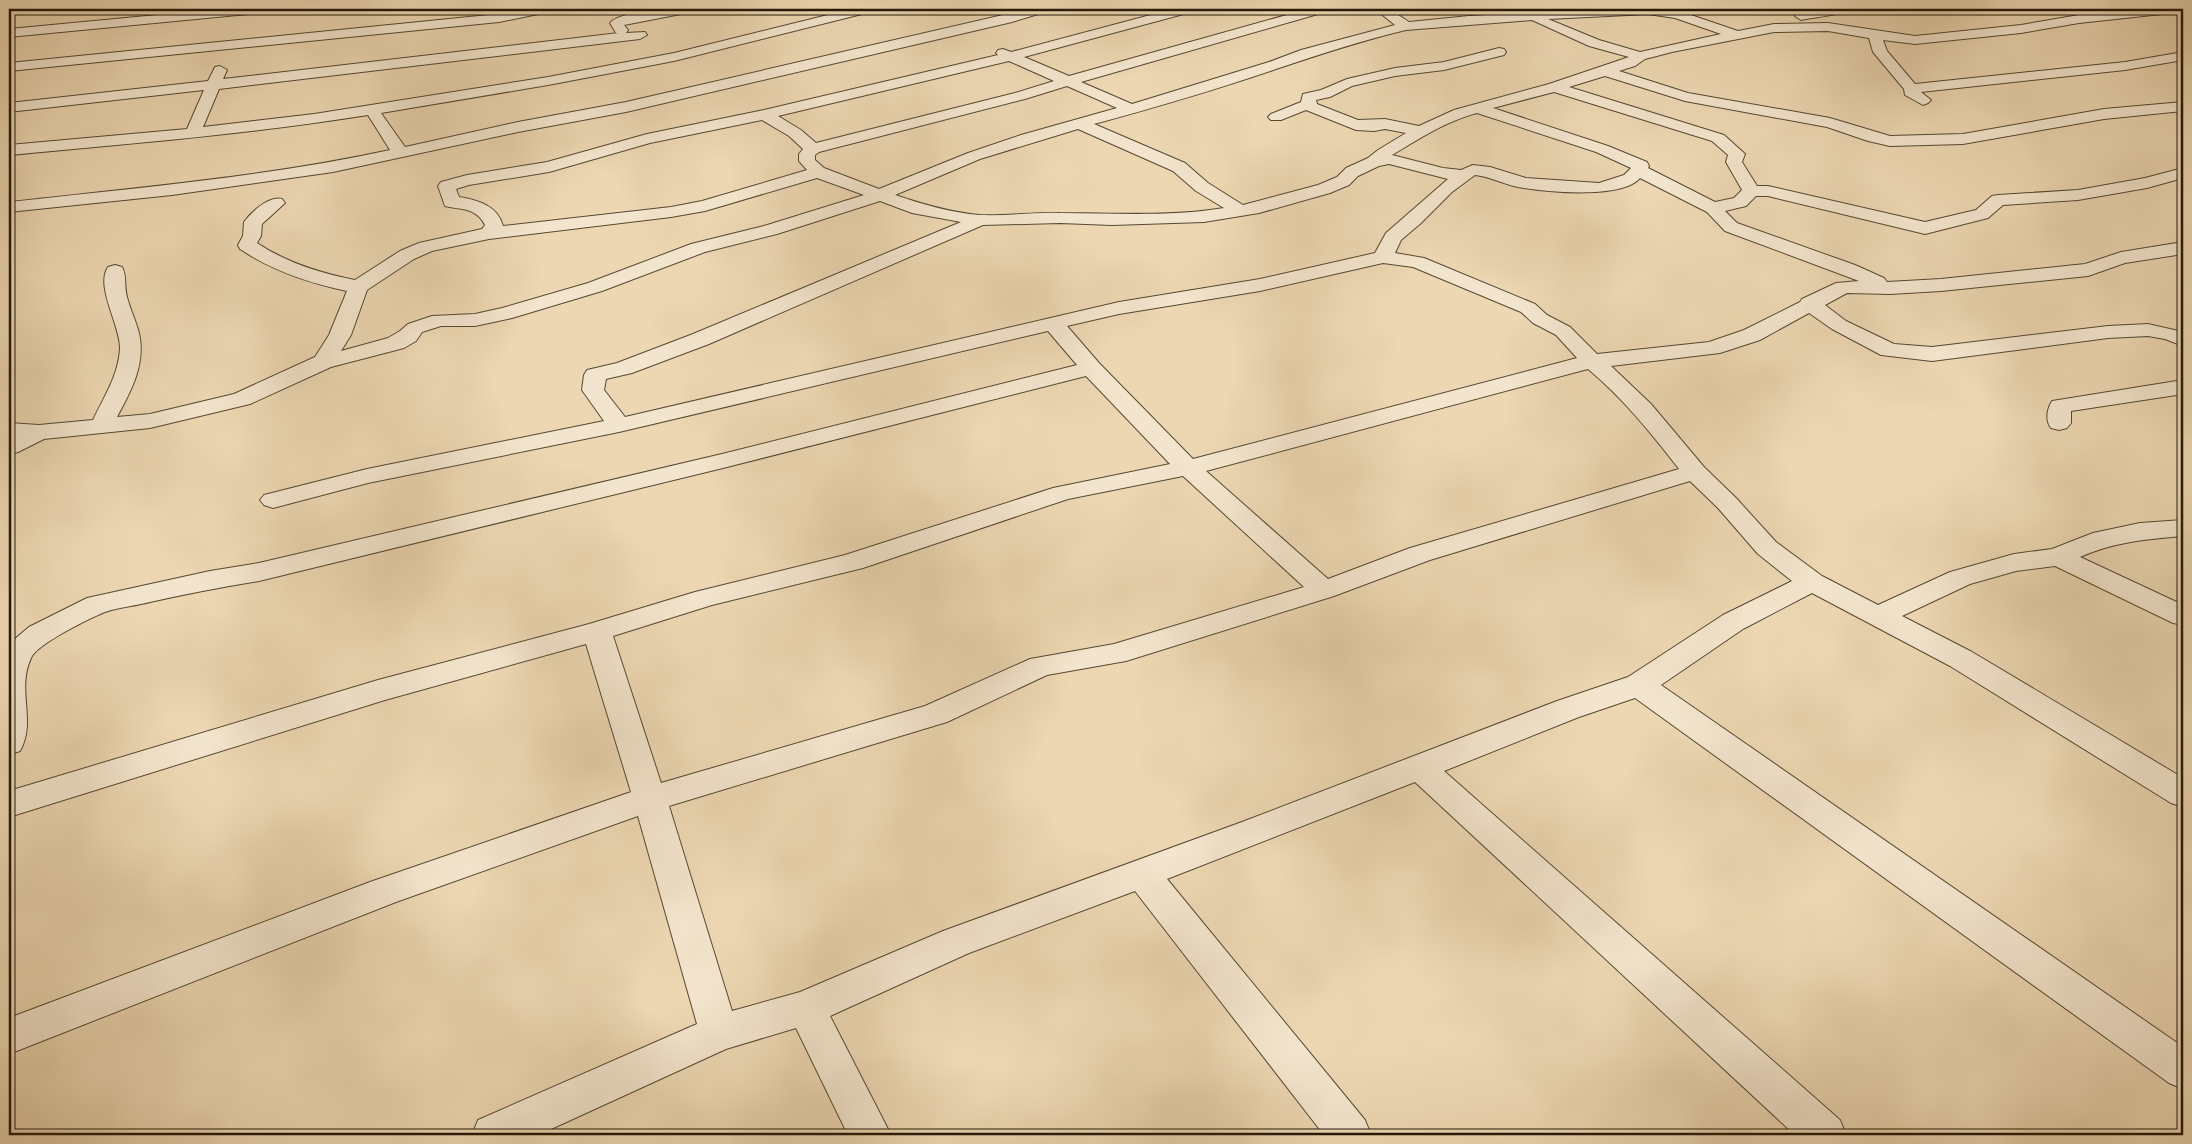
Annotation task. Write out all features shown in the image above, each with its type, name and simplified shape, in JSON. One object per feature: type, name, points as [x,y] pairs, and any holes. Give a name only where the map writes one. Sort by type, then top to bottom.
[{"type":"street","points":[[9,33],[258,9]]},
{"type":"street","points":[[9,67],[233,35],[464,21],[499,18],[544,9]]},
{"type":"street","points":[[9,107],[633,36],[616,23],[628,18],[686,9]]},
{"type":"street","points":[[9,150],[193,133],[372,110],[656,61],[866,9]]},
{"type":"street","points":[[9,207],[300,173],[626,107],[1012,18],[1041,9]]},
{"type":"street","points":[[489,233],[494,225],[480,206],[451,202],[448,186],[467,180],[549,168],[647,139],[764,115],[1011,56],[1187,9]]},
{"type":"street","points":[[1321,9],[1131,62],[1069,82],[813,150],[807,154],[806,160],[818,172],[882,194],[918,209],[979,220],[1060,218],[1163,219],[1204,217],[1240,212],[1291,200],[1324,189],[1343,181],[1352,172],[1374,162],[1389,159],[1442,173],[1463,175]]},
{"type":"street","points":[[1381,9],[1406,26]]},
{"type":"street","points":[[1517,9],[1533,18],[1594,43],[1640,56]]},
{"type":"street","points":[[1807,27],[1798,18],[1802,15],[1828,10],[1849,9]]},
{"type":"street","points":[[1374,162],[1384,153],[1421,130],[1460,113],[1554,87],[1630,63],[1640,56],[1774,28],[1828,27],[1915,40],[2021,29],[2171,9]]},
{"type":"street","points":[[193,133],[244,10]]},
{"type":"street","points":[[9,430],[39,432],[150,421],[242,399],[323,362],[396,343],[408,336],[416,328],[439,320],[475,320],[505,314],[595,286],[698,248],[804,220],[882,194],[974,156],[1027,138],[1131,109],[1274,65],[1306,53],[1406,26],[1658,10],[1738,35]]},
{"type":"street","points":[[464,21],[496,52]]},
{"type":"street","points":[[951,31],[1131,109]]},
{"type":"street","points":[[1875,35],[1880,52],[1911,89],[1910,92],[1929,103]]},
{"type":"street","points":[[1309,104],[1308,96],[1325,94],[1347,84],[1395,72],[1444,66],[1499,52]]},
{"type":"street","points":[[1911,89],[2125,66],[2183,56]]},
{"type":"street","points":[[1607,69],[1608,72],[1685,97],[1830,123],[1874,138],[1890,141],[1963,139],[2104,114],[2182,107]]},
{"type":"street","points":[[1554,87],[1718,138],[1737,154],[1734,162],[1751,190]]},
{"type":"street","points":[[1276,116],[1309,104],[1356,125],[1374,126],[1385,124],[1421,130]]},
{"type":"street","points":[[1383,257],[1394,237],[1446,188],[1473,170],[1490,172],[1524,183],[1600,188],[1630,179],[1641,166],[1602,149],[1477,108]]},
{"type":"street","points":[[372,110],[400,152]]},
{"type":"street","points":[[764,115],[795,133],[813,150]]},
{"type":"street","points":[[1080,124],[1178,167],[1202,187],[1240,212]]},
{"type":"street","points":[[1638,170],[1713,208],[1731,227],[1848,269],[1890,288]]},
{"type":"street","points":[[323,362],[340,335],[358,287],[407,255],[426,247],[489,233],[671,212],[705,206],[818,172]]},
{"type":"street","points":[[1751,190],[1768,191],[1820,202],[1925,228],[1982,214],[1998,200],[2036,200],[2078,194],[2147,183],[2183,173]]},
{"type":"street","points":[[1713,208],[1740,202],[1751,190]]},
{"type":"street","points":[[276,204],[253,222],[252,236],[248,245],[282,266],[304,274],[358,287]]},
{"type":"street","points":[[619,425],[593,390],[595,375],[624,368],[701,339],[979,220]]},
{"type":"street","points":[[9,804],[378,691],[597,631],[705,598],[853,562],[1062,493],[1188,468],[1592,361],[1712,348],[1752,335],[1843,287],[1890,288],[2088,270],[2121,258],[2183,248]]},
{"type":"street","points":[[273,500],[367,476],[619,425],[1119,308],[1260,285],[1383,257],[1417,262],[1528,308],[1540,319],[1563,331],[1643,409],[1695,472],[1727,503],[1767,548],[1812,582],[1961,659],[2183,794]]},
{"type":"street","points":[[101,426],[123,383],[131,359],[129,336],[113,288],[115,271]]},
{"type":"street","points":[[1809,304],[1839,325],[1889,350],[1939,353],[2108,332],[2148,330],[2171,334],[2183,340]]},
{"type":"street","points":[[1052,323],[1091,368],[1188,468],[1324,590]]},
{"type":"street","points":[[9,742],[12,729],[9,678],[14,652],[39,634],[97,605],[210,580],[259,572],[723,461],[1091,368]]},
{"type":"street","points":[[2059,423],[2060,406],[2183,387]]},
{"type":"street","points":[[9,447],[39,432]]},
{"type":"street","points":[[9,1036],[383,892],[650,800],[936,714],[1041,666],[1116,654],[1324,590],[1420,554],[1695,472]]},
{"type":"street","points":[[1878,616],[1960,578],[2014,563],[2058,557],[2093,541],[2140,531],[2183,528]]},
{"type":"street","points":[[2058,557],[2183,616]]},
{"type":"street","points":[[493,1135],[719,1034],[806,1008],[956,942],[1420,768],[1568,709],[1638,686],[1733,622],[1812,582]]},
{"type":"street","points":[[597,631],[650,800],[719,1034]]},
{"type":"street","points":[[1638,686],[2183,1070]]},
{"type":"street","points":[[1420,768],[1825,1135]]},
{"type":"street","points":[[1142,873],[1350,1135]]},
{"type":"street","points":[[806,1008],[870,1135]]}]
